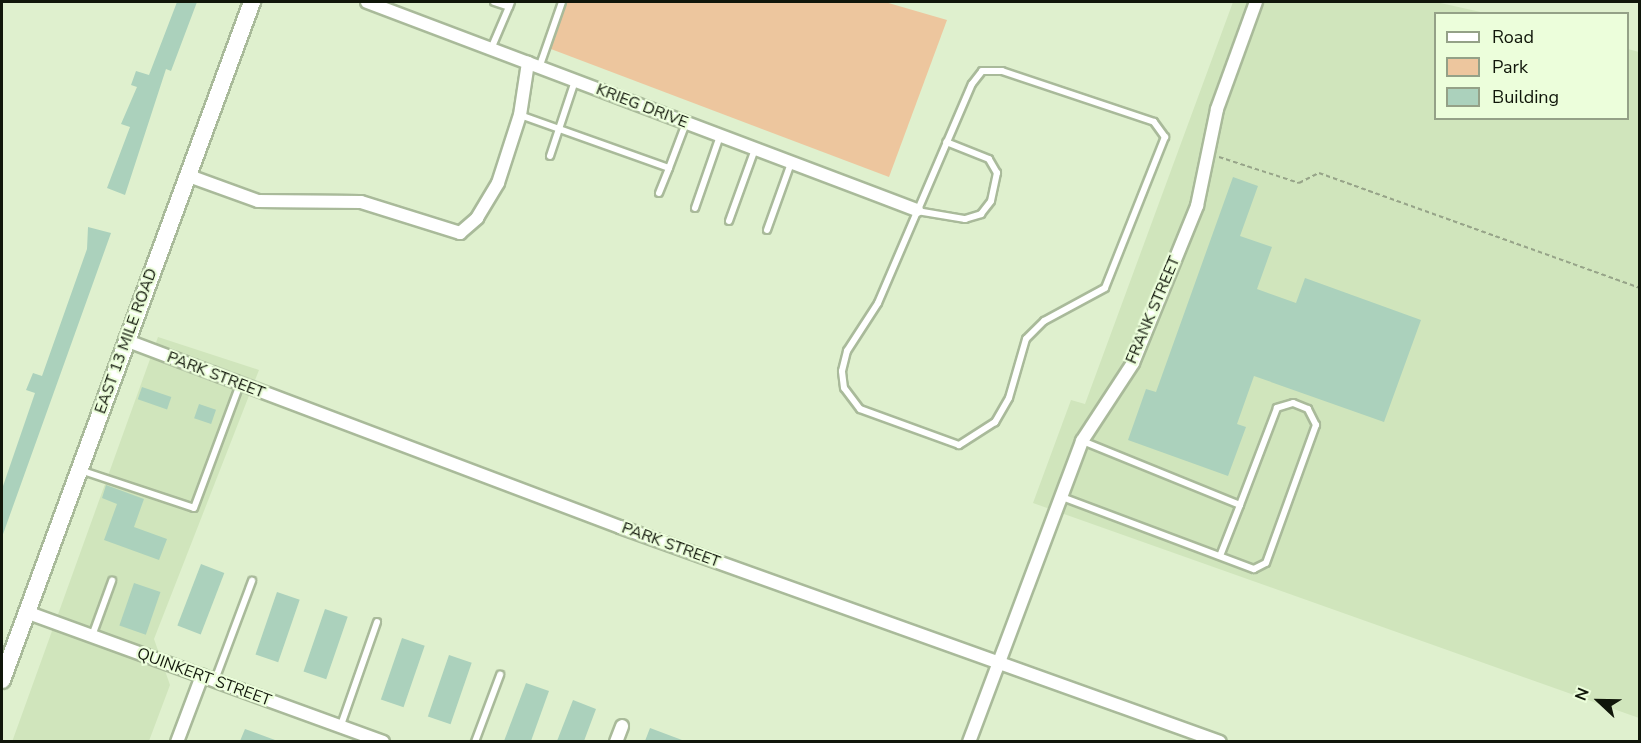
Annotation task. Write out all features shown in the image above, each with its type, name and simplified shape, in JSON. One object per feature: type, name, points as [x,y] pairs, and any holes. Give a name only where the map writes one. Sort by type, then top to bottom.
[{"type":"main road","name":"EAST 13 MILE ROAD","points":[[2,680],[6,656],[26,612],[80,470],[125,340],[189,176],[252,2]]},
{"type":"street","name":"KRIEG DRIVE","points":[[367,2],[917,210]]},
{"type":"street","name":"FRANK STREET","points":[[969,741],[1082,441],[1133,363],[1197,206],[1217,109],[1256,2]]},
{"type":"street","points":[[189,176],[258,201],[367,204],[452,235],[477,218],[498,183],[533,65]]},
{"type":"street","name":"PARK STREET","points":[[125,340],[999,663],[1220,741]]},
{"type":"street","name":"QUINKERT STREET","points":[[26,612],[341,725],[376,740]]},
{"type":"street","points":[[177,741],[202,676]]},
{"type":"street","points":[[616,741],[622,726]]},
{"type":"lane","points":[[491,49],[510,4],[494,2]]},
{"type":"lane","points":[[533,65],[562,2]]},
{"type":"lane","points":[[1002,70],[1154,122],[1165,137],[1105,288],[1044,321],[1026,339],[1010,398],[995,422],[959,445],[860,409],[843,388],[847,351],[878,303],[946,142],[972,84],[982,71],[1002,70]]},
{"type":"lane","points":[[550,156],[575,81]]},
{"type":"lane","points":[[520,115],[669,168]]},
{"type":"lane","points":[[659,193],[686,123]]},
{"type":"lane","points":[[695,208],[720,136]]},
{"type":"lane","points":[[917,210],[965,219],[981,214],[991,201],[997,173],[988,159],[946,142]]},
{"type":"lane","points":[[729,221],[755,149]]},
{"type":"lane","points":[[767,230],[791,163]]},
{"type":"lane","points":[[80,470],[194,508],[240,384]]},
{"type":"lane","points":[[1062,497],[1254,569],[1266,563],[1316,425],[1308,409],[1293,404],[1277,408],[1220,556]]},
{"type":"lane","points":[[1082,441],[1240,505]]},
{"type":"lane","points":[[92,636],[112,581]]},
{"type":"lane","points":[[215,681],[252,581]]},
{"type":"lane","points":[[341,725],[377,622]]},
{"type":"lane","points":[[475,741],[500,675]]},
{"type":"path","points":[[1208,157],[1230,157],[1299,183],[1319,173],[1640,288]]},
{"type":"shaded area","points":[[1233,2],[1436,2],[1481,12],[1434,12],[1434,120],[1629,120],[1629,49],[1639,52],[1639,718],[1033,503],[1071,400],[1085,404]]},
{"type":"shaded area","points":[[158,337],[259,370],[154,639],[170,685],[149,741],[12,742]]},
{"type":"green space","points":[[559,2],[885,2],[947,20],[889,177],[543,46]]},
{"type":"building","points":[[177,2],[197,2],[171,71],[166,69],[125,195],[107,188],[130,127],[121,124],[137,87],[131,85],[136,71],[149,75]]},
{"type":"building","points":[[1233,177],[1258,186],[1240,236],[1272,247],[1257,289],[1296,303],[1305,278],[1421,320],[1384,422],[1254,376],[1237,424],[1246,427],[1228,476],[1128,440],[1146,389],[1156,392]]},
{"type":"building","points":[[88,227],[111,233],[2,537],[2,489],[35,393],[26,390],[33,373],[42,376],[87,249]]},
{"type":"building","points":[[142,387],[171,397],[167,409],[138,399]]},
{"type":"building","points":[[199,404],[216,410],[211,424],[194,418]]},
{"type":"building","points":[[106,485],[144,499],[134,527],[167,539],[159,560],[104,540],[117,504],[102,498]]},
{"type":"building","points":[[201,564],[224,573],[201,635],[177,626]]},
{"type":"building","points":[[134,583],[160,592],[146,635],[119,626]]},
{"type":"building","points":[[277,592],[300,600],[278,662],[256,654]]},
{"type":"building","points":[[325,609],[348,617],[326,679],[304,671]]},
{"type":"building","points":[[402,638],[425,646],[404,707],[381,699]]},
{"type":"building","points":[[449,655],[472,663],[451,724],[428,716]]},
{"type":"building","points":[[526,683],[549,691],[531,741],[504,741]]},
{"type":"building","points":[[573,700],[596,709],[584,741],[557,741]]},
{"type":"building","points":[[650,728],[682,740],[682,741],[645,741]]},
{"type":"building","points":[[245,729],[275,740],[275,741],[240,741]]}]
